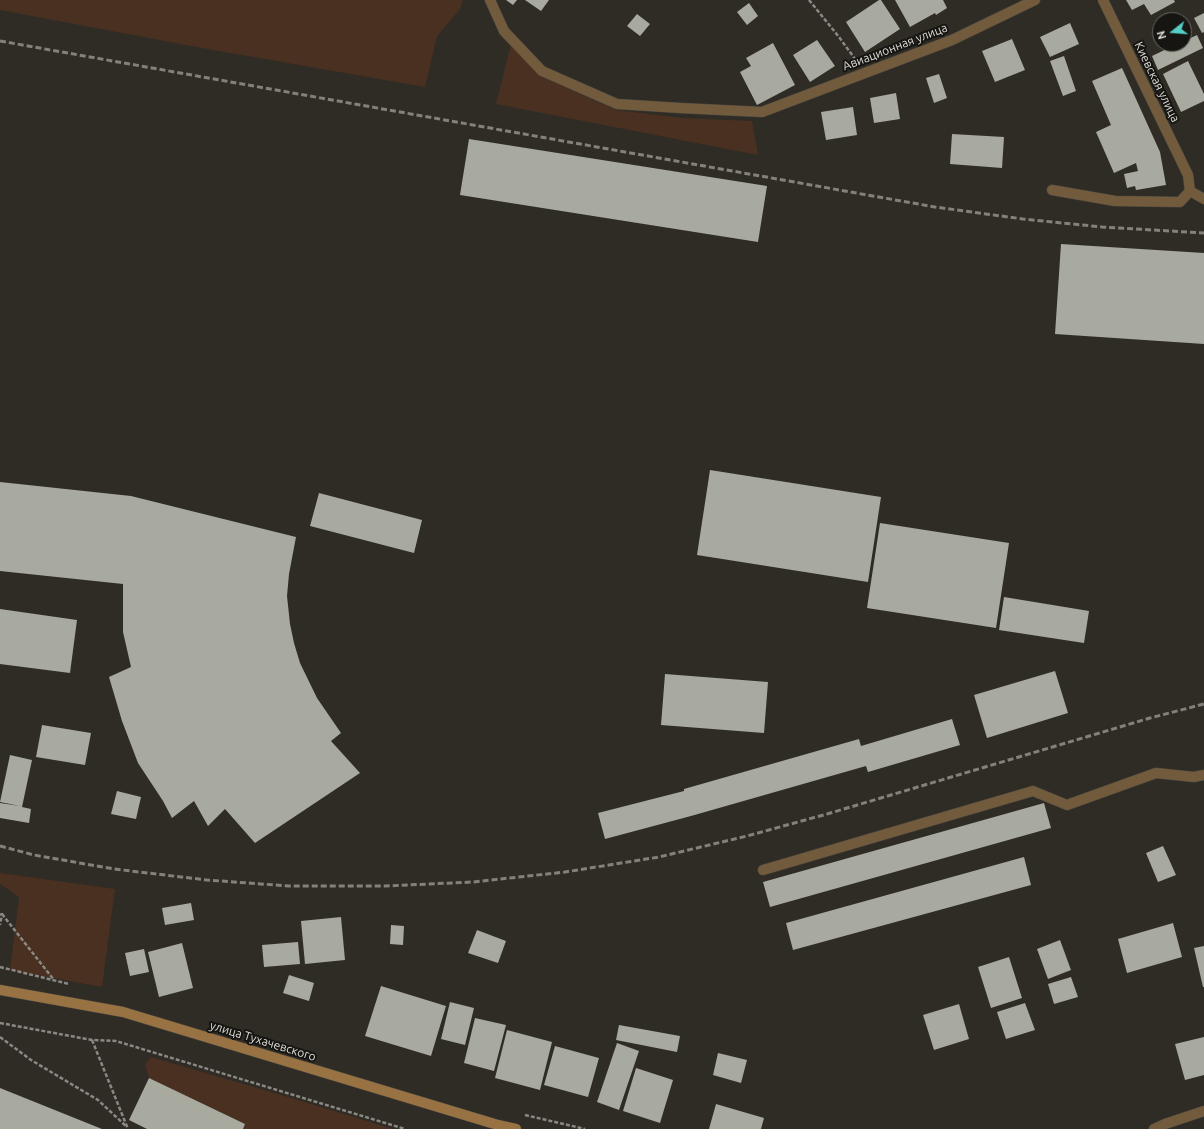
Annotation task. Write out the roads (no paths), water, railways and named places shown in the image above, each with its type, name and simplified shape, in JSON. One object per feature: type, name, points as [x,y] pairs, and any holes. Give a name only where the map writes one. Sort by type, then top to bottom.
[{"type":"main road","name":"улица Тухачевского","points":[[0,990],[123,1012],[497,1127],[516,1129]]},
{"type":"street","name":"Авиационная улица","points":[[490,0],[504,31],[542,71],[617,104],[762,112],[952,40],[1035,0]]},
{"type":"street","name":"Киевская улица","points":[[1103,0],[1188,175],[1190,191]]},
{"type":"street","points":[[1052,190],[1115,201],[1180,202],[1190,191],[1204,199]]},
{"type":"street","points":[[763,870],[1033,791],[1067,804],[1156,773],[1194,777],[1204,775]]},
{"type":"street","points":[[1154,1129],[1204,1111]]},
{"type":"railway","points":[[0,41],[935,207],[1023,219],[1102,227],[1204,233]]},
{"type":"railway","points":[[0,846],[34,855],[114,869],[207,880],[289,886],[385,886],[473,882],[565,872],[659,857],[747,836],[827,814],[1150,718],[1204,704]]}]
